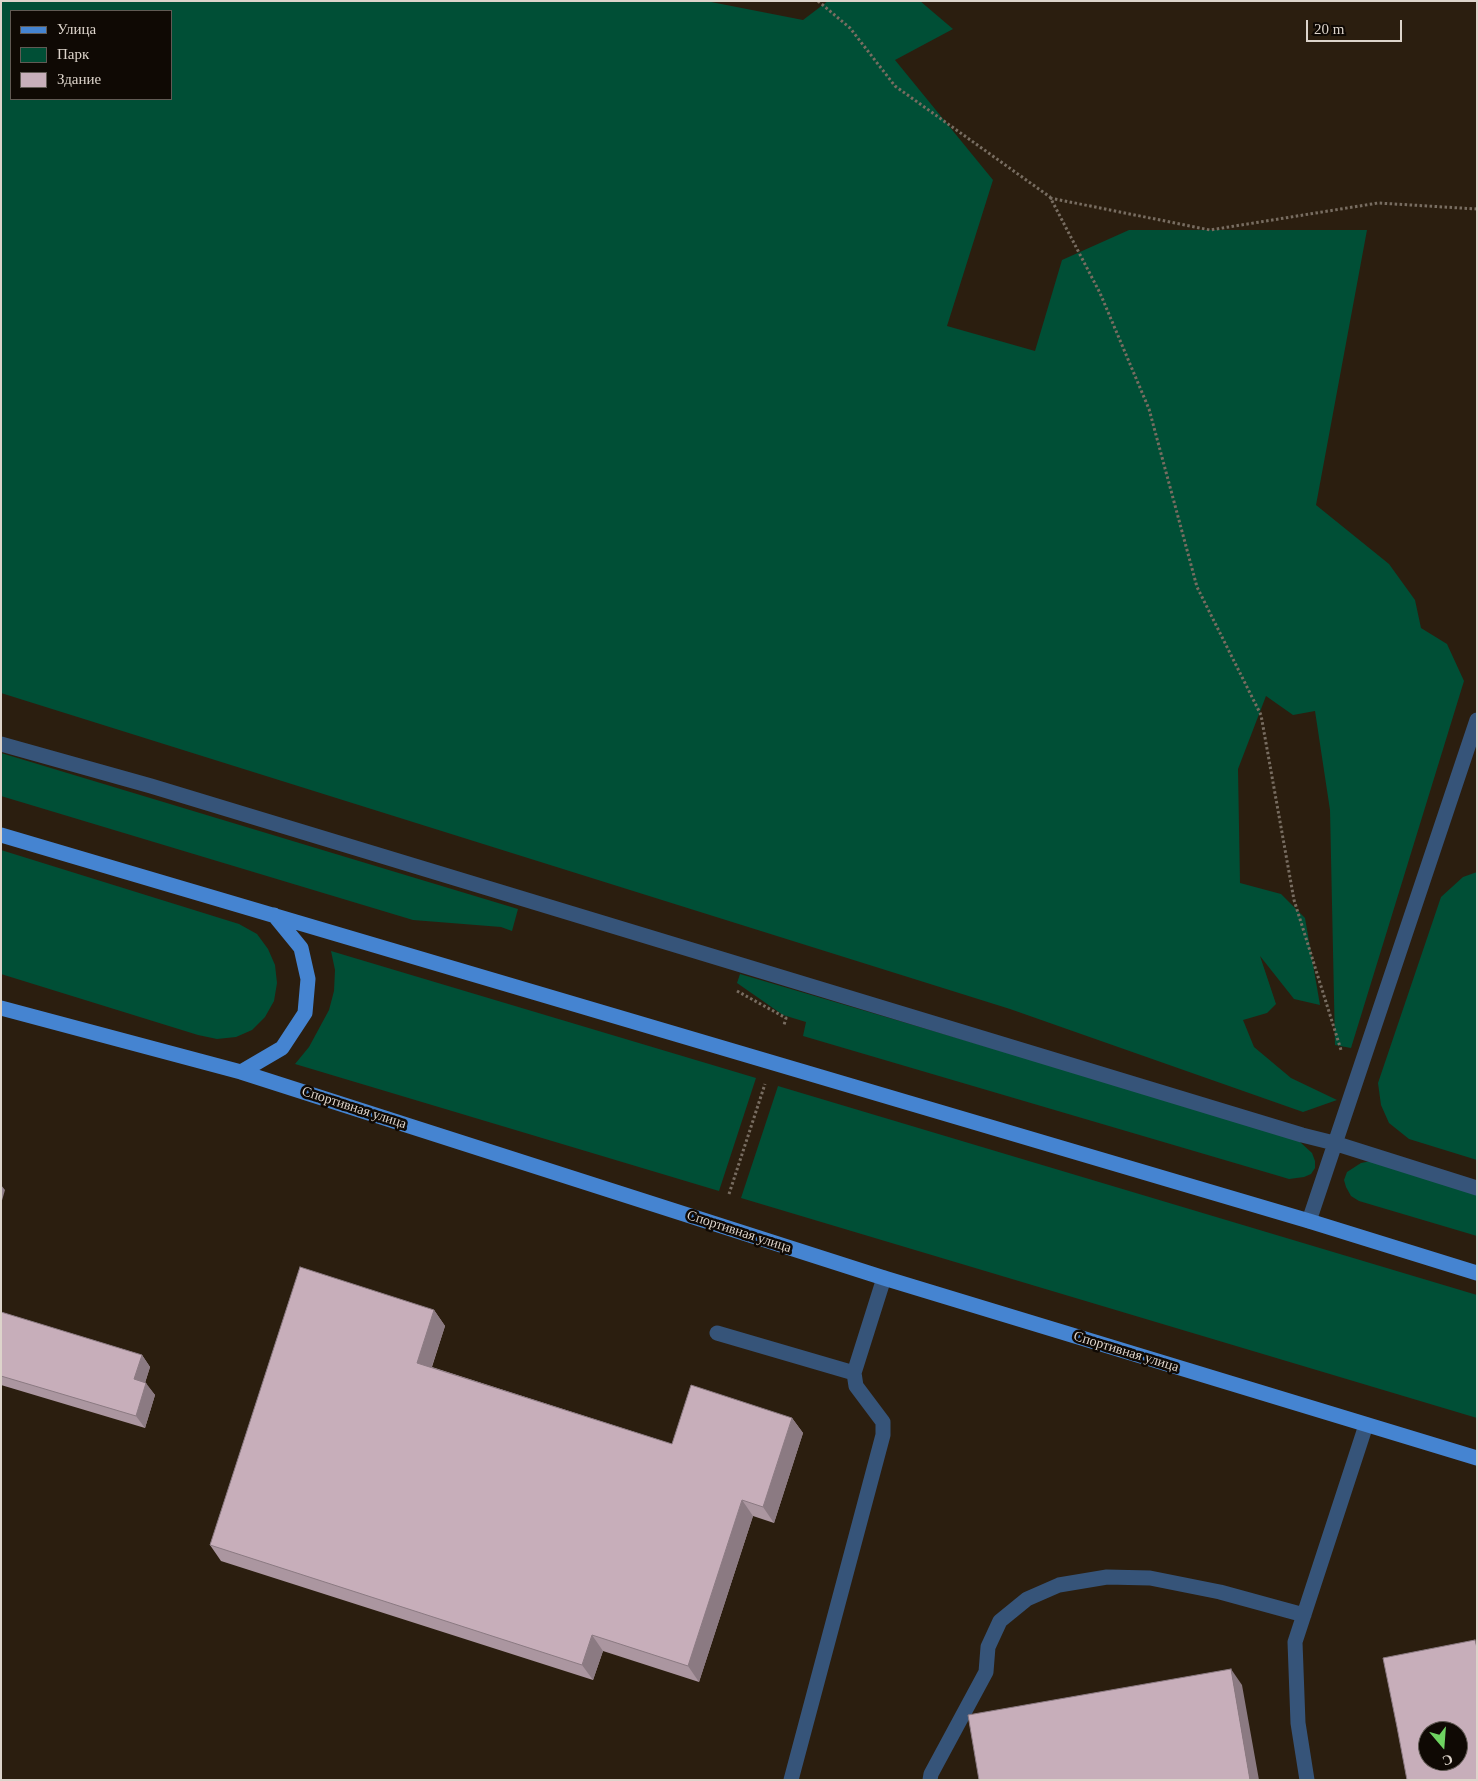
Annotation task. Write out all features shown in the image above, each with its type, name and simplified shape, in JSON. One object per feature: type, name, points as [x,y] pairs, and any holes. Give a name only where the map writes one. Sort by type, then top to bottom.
[{"type":"main road","points":[[1,835],[1309,1221],[1477,1273]]},
{"type":"main road","points":[[240,1072],[282,1048],[305,1014],[308,979],[301,948],[274,915]]},
{"type":"main road","name":"Спортивная улица","points":[[1,1008],[240,1072],[884,1278],[1477,1458]]},
{"type":"street","points":[[1309,1221],[1477,720]]},
{"type":"street","points":[[1,744],[151,786],[1197,1104],[1334,1143],[1477,1188]]},
{"type":"street","points":[[791,1780],[883,1435],[883,1422],[856,1386],[854,1373],[884,1278]]},
{"type":"street","points":[[717,1333],[854,1373]]},
{"type":"street","points":[[1307,1780],[1298,1723],[1295,1642],[1366,1425]]},
{"type":"street","points":[[930,1780],[930,1774],[986,1672],[988,1647],[1000,1621],[1027,1599],[1058,1585],[1107,1577],[1150,1578],[1220,1592],[1304,1616]]},
{"type":"path","points":[[818,1],[850,28],[895,86],[1050,198],[1210,230],[1378,203],[1477,209]]},
{"type":"path","points":[[1050,198],[1100,294],[1149,409],[1197,587],[1261,715],[1294,900],[1341,1051]]},
{"type":"path","points":[[729,1194],[766,1081]]},
{"type":"green space","points":[[1,1],[706,1],[803,20],[828,1],[920,1],[953,29],[895,60],[993,180],[947,326],[1035,351],[1062,260],[1129,230],[1367,230],[1316,505],[1389,564],[1415,600],[1421,628],[1447,644],[1464,681],[1351,1048],[1335,1045],[1330,810],[1315,711],[1293,715],[1266,696],[1238,769],[1240,883],[1281,894],[1305,918],[1320,1005],[1294,999],[1260,956],[1276,1004],[1267,1013],[1243,1020],[1254,1047],[1291,1078],[1337,1100],[1303,1112],[1010,1009],[1,693]]},
{"type":"green space","points":[[1,753],[518,909],[512,931],[501,927],[413,920],[1,796]]},
{"type":"green space","points":[[1,850],[239,924],[257,934],[268,949],[275,965],[277,983],[274,1001],[265,1017],[252,1030],[236,1037],[217,1039],[198,1035],[1,974]]},
{"type":"green space","points":[[1477,872],[1477,1160],[1409,1139],[1389,1123],[1381,1105],[1378,1083],[1441,897],[1463,877]]},
{"type":"green space","points":[[331,951],[756,1078],[719,1191],[295,1064],[309,1047],[329,1010],[334,991],[335,970]]},
{"type":"green space","points":[[740,974],[1290,1136],[1312,1153],[1315,1168],[1311,1174],[1304,1177],[1289,1179],[803,1036],[806,1022],[783,1015],[737,983]]},
{"type":"green space","points":[[778,1086],[1477,1295],[1477,1418],[741,1198]]},
{"type":"green space","points":[[1371,1161],[1477,1193],[1477,1236],[1359,1201],[1351,1196],[1344,1180],[1347,1172],[1361,1163]]},
{"type":"building","points":[[300,1267],[434,1310],[417,1363],[672,1444],[691,1385],[792,1418],[763,1507],[742,1500],[688,1666],[592,1635],[582,1665],[210,1545]]},
{"type":"building","points":[[1,1312],[142,1355],[134,1379],[146,1383],[136,1416],[1,1376]]},
{"type":"building","points":[[1475,1640],[1477,1648],[1477,1780],[1407,1780],[1383,1658]]},
{"type":"building","points":[[1231,1669],[1250,1780],[979,1780],[968,1715]]}]
